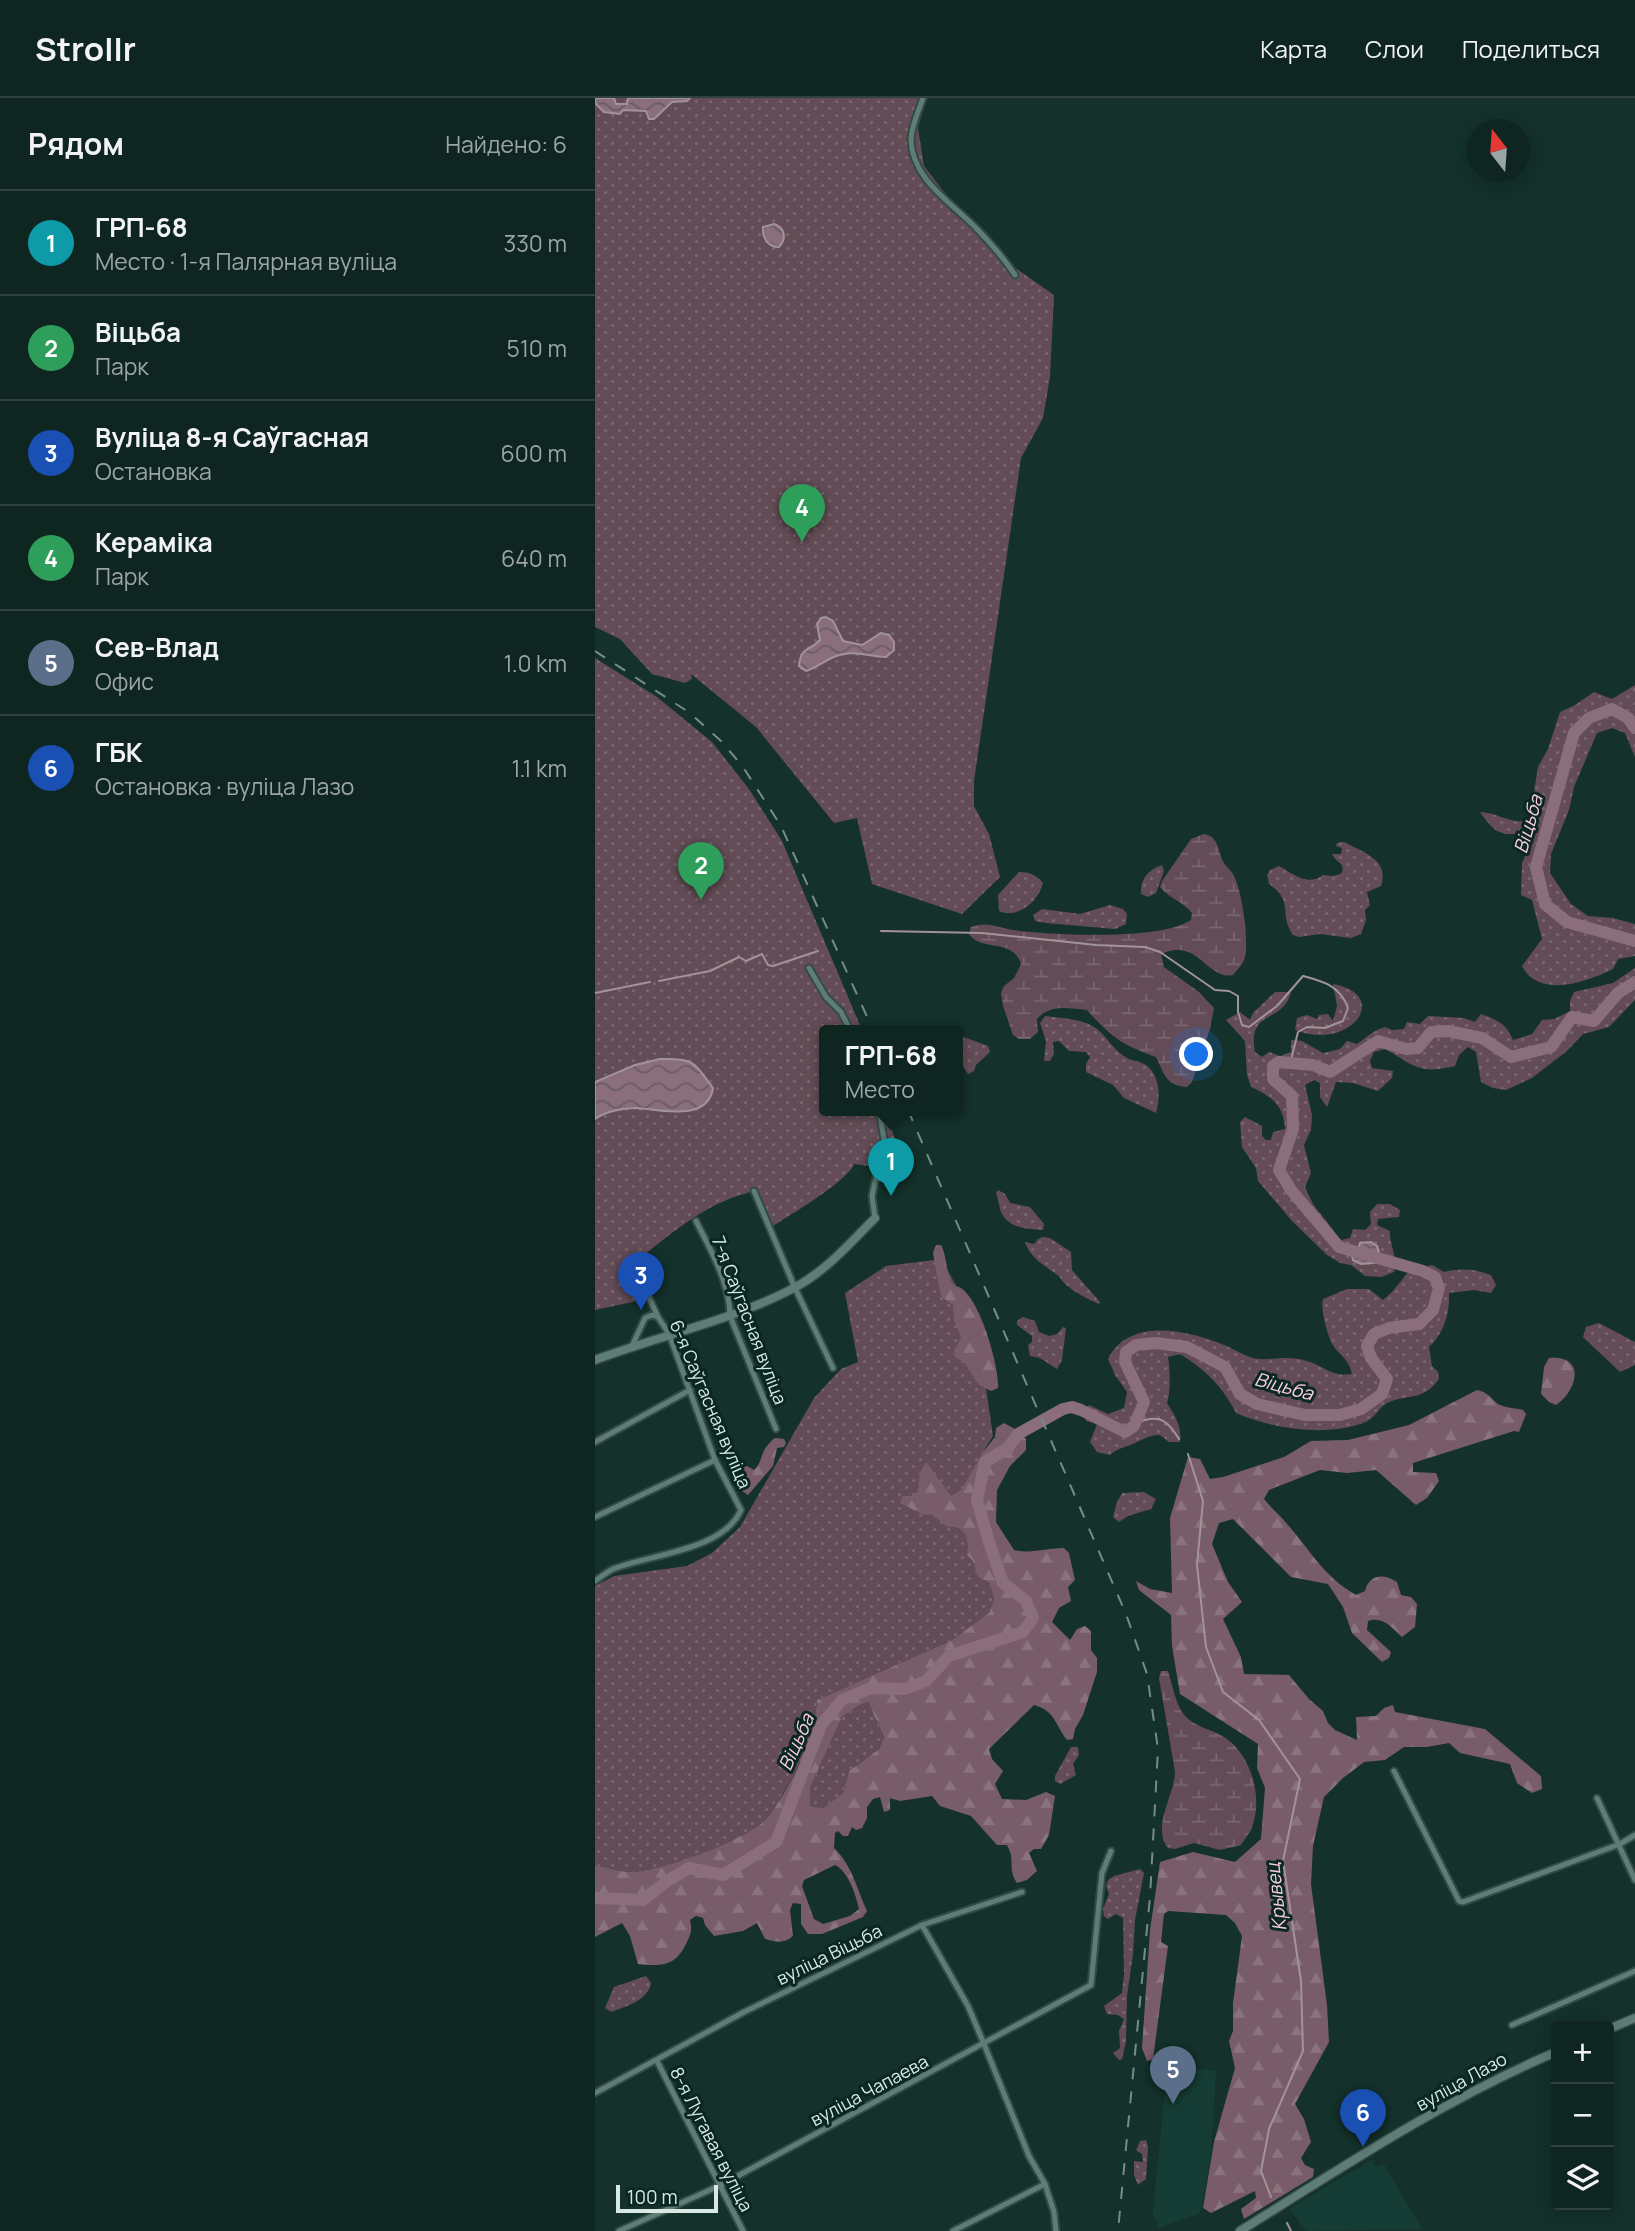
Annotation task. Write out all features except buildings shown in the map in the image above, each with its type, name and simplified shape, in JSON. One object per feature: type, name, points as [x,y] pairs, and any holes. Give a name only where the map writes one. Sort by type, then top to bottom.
[{"type":"main road","points":[[595,1360],[730,1316],[795,1288],[838,1256],[875,1217]]},
{"type":"main road","points":[[1614,2027],[1635,2018]]},
{"type":"main road","name":"вуліца Лазо","points":[[1240,2231],[1487,2083],[1551,2054]]},
{"type":"street","points":[[923,98],[911,139],[918,166],[926,179],[958,214],[971,223],[1015,275]]},
{"type":"street","points":[[809,968],[826,997],[841,1012],[848,1025]]},
{"type":"street","points":[[875,1217],[872,1196],[884,1139],[880,1116]]},
{"type":"street","points":[[754,1191],[833,1368]]},
{"type":"street","name":"7-я Саўгасная вуліца","points":[[696,1221],[713,1254],[730,1304],[730,1316],[776,1429]]},
{"type":"street","name":"6-я Саўгасная вуліца","points":[[595,1581],[610,1570],[677,1552],[718,1534],[741,1510],[715,1460],[669,1334],[637,1271]]},
{"type":"street","points":[[632,1346],[645,1318],[652,1315],[659,1317]]},
{"type":"street","points":[[595,1442],[690,1390]]},
{"type":"street","points":[[595,1517],[715,1460]]},
{"type":"street","points":[[1394,1771],[1459,1901],[1463,1902],[1620,1844],[1635,1835]]},
{"type":"street","points":[[1597,1798],[1635,1880]]},
{"type":"street","name":"вуліца Чапаева","points":[[619,2231],[721,2185],[1091,1985],[1102,1873],[1111,1851]]},
{"type":"street","name":"вуліца Віцьба","points":[[595,2093],[768,1999],[922,1924],[1021,1892]]},
{"type":"street","points":[[922,1924],[968,2006],[1029,2156],[1045,2184],[1054,2213],[1056,2231]]},
{"type":"street","points":[[1512,2025],[1635,1971]]},
{"type":"street","name":"8-я Лугавая вуліца","points":[[656,2060],[743,2231]]},
{"type":"street","points":[[953,2231],[1045,2184]]},
{"type":"shaded area","points":[[1167,2066],[1216,2071],[1211,2155],[1202,2206],[1199,2214],[1159,2228],[1153,2213]]},
{"type":"shaded area","points":[[1372,2160],[1376,2167],[1384,2164],[1422,2229],[1306,2231],[1290,2208]]},
{"type":"green space","points":[[595,98],[926,98],[918,128],[924,166],[948,197],[1011,265],[1054,295],[1050,377],[1043,418],[1021,458],[974,781],[974,806],[989,834],[1000,877],[962,914],[872,884],[857,818],[834,823],[756,727],[691,674],[692,679],[685,683],[652,674],[620,639],[595,627]]},
{"type":"green space","points":[[595,658],[657,697],[712,742],[749,789],[782,841],[860,1025],[819,1025],[819,1116],[888,1116],[895,1140],[878,1153],[868,1154],[869,1166],[854,1164],[830,1188],[773,1226],[757,1191],[739,1195],[705,1211],[628,1268],[646,1299],[595,1310],[595,1119],[610,1112],[637,1108],[670,1112],[693,1110],[709,1099],[713,1088],[704,1077],[635,1065],[595,1082]]},
{"type":"green space","points":[[1635,685],[1635,757],[1625,733],[1612,728],[1597,733],[1574,787],[1569,810],[1551,854],[1550,873],[1571,904],[1588,916],[1613,918],[1635,924],[1635,956],[1618,959],[1613,969],[1590,979],[1564,985],[1540,982],[1530,976],[1522,966],[1542,939],[1532,900],[1521,895],[1522,863],[1532,841],[1525,832],[1499,832],[1480,812],[1520,821],[1534,818],[1533,798],[1538,767],[1548,749],[1560,712],[1594,692],[1612,699]]},
{"type":"green space","points":[[1204,834],[1216,841],[1224,863],[1237,883],[1244,916],[1246,949],[1243,962],[1233,975],[1216,972],[1185,951],[1174,950],[1161,954],[1164,967],[1199,992],[1214,1008],[1210,1029],[1192,1082],[1187,1087],[1174,1084],[1164,1074],[1156,1057],[1118,1039],[1087,1010],[1060,1008],[1048,1011],[1037,1019],[1038,1032],[1030,1039],[1019,1039],[1013,1035],[1001,993],[1004,986],[1014,978],[1021,964],[1011,951],[975,940],[969,934],[971,927],[987,925],[1030,932],[1105,935],[1176,927],[1191,920],[1192,913],[1160,887],[1191,839]]},
{"type":"green space","points":[[1344,842],[1366,853],[1382,869],[1381,886],[1367,892],[1370,905],[1365,910],[1366,920],[1361,934],[1351,938],[1320,934],[1299,937],[1293,935],[1282,896],[1269,884],[1267,875],[1270,870],[1279,866],[1306,880],[1341,874],[1342,865],[1332,854],[1341,854],[1342,848],[1336,846],[1337,843]]},
{"type":"green space","points":[[1162,865],[1164,871],[1156,893],[1148,897],[1141,894],[1146,876]]},
{"type":"green space","points":[[1019,872],[1030,873],[1043,883],[1037,897],[1020,911],[999,911],[998,895]]},
{"type":"green space","points":[[1110,905],[1123,909],[1127,914],[1126,924],[1115,929],[1046,923],[1035,921],[1033,915],[1042,909],[1080,914]]},
{"type":"green space","points":[[1635,968],[1635,1000],[1609,1027],[1583,1034],[1567,1051],[1532,1078],[1506,1090],[1481,1082],[1476,1052],[1468,1047],[1459,1055],[1455,1066],[1442,1069],[1417,1067],[1385,1049],[1374,1052],[1370,1061],[1372,1068],[1393,1071],[1392,1078],[1378,1091],[1353,1083],[1336,1082],[1327,1107],[1320,1097],[1320,1083],[1314,1080],[1305,1085],[1312,1115],[1311,1130],[1304,1145],[1311,1173],[1305,1187],[1313,1204],[1341,1240],[1350,1238],[1353,1229],[1365,1230],[1371,1224],[1370,1212],[1377,1204],[1390,1204],[1400,1210],[1399,1217],[1378,1219],[1377,1225],[1390,1231],[1394,1272],[1381,1277],[1365,1276],[1351,1265],[1340,1263],[1327,1255],[1292,1221],[1258,1181],[1256,1168],[1242,1147],[1240,1122],[1245,1117],[1262,1126],[1262,1136],[1271,1140],[1273,1132],[1285,1129],[1284,1121],[1275,1102],[1251,1087],[1247,1075],[1245,1041],[1226,1020],[1240,1012],[1250,1020],[1253,1013],[1275,992],[1291,992],[1281,1009],[1261,1022],[1256,1029],[1255,1052],[1262,1057],[1269,1052],[1280,1056],[1291,1052],[1291,1040],[1302,1041],[1323,1053],[1340,1049],[1347,1041],[1357,1044],[1385,1027],[1392,1030],[1404,1029],[1407,1022],[1420,1024],[1428,1016],[1464,1018],[1475,1022],[1481,1014],[1500,1023],[1513,1040],[1532,1034],[1542,1020],[1554,1019],[1570,1011],[1574,992],[1613,983]]},
{"type":"green space","points":[[1333,984],[1351,990],[1360,999],[1362,1009],[1357,1019],[1347,1028],[1333,1034],[1315,1035],[1295,1030],[1297,1018],[1307,1015],[1317,1019],[1319,1015],[1328,1014],[1333,1021],[1337,1006]]},
{"type":"green space","points":[[1045,1016],[1092,1026],[1120,1053],[1149,1068],[1158,1086],[1156,1113],[1124,1098],[1113,1085],[1086,1072],[1090,1057],[1086,1052],[1069,1051],[1059,1041],[1053,1042],[1054,1054],[1050,1061],[1044,1061],[1046,1041],[1040,1023]]},
{"type":"green space","points":[[963,1037],[988,1046],[990,1052],[976,1065],[974,1071],[968,1074],[963,1065]]},
{"type":"green space","points":[[998,1190],[1005,1194],[1010,1203],[1030,1207],[1044,1224],[1043,1230],[1010,1223],[1000,1209],[996,1193]]},
{"type":"green space","points":[[1043,1237],[1050,1238],[1071,1252],[1072,1270],[1099,1304],[1072,1289],[1034,1257],[1025,1242],[1034,1244]]},
{"type":"green space","points":[[936,1245],[941,1245],[951,1282],[963,1289],[979,1313],[998,1378],[998,1388],[991,1391],[980,1385],[967,1366],[956,1358],[955,1350],[961,1337],[954,1320],[953,1305],[942,1297],[940,1292],[933,1253]]},
{"type":"green space","points":[[942,1259],[977,1326],[993,1436],[983,1452],[989,1582],[994,1601],[989,1614],[952,1640],[817,1700],[810,1738],[801,1761],[773,1810],[757,1827],[704,1853],[646,1870],[632,1872],[595,1865],[595,1586],[614,1576],[687,1566],[712,1553],[740,1527],[814,1398],[841,1369],[858,1362],[845,1293],[886,1266]]},
{"type":"green space","points":[[1432,1265],[1444,1272],[1474,1270],[1485,1273],[1491,1275],[1496,1285],[1491,1293],[1474,1290],[1449,1293],[1445,1322],[1429,1347],[1432,1366],[1438,1372],[1439,1379],[1427,1391],[1387,1403],[1367,1421],[1348,1427],[1315,1430],[1282,1427],[1236,1413],[1213,1379],[1180,1354],[1168,1357],[1170,1380],[1167,1403],[1179,1426],[1180,1442],[1169,1442],[1160,1435],[1153,1436],[1110,1455],[1097,1452],[1090,1442],[1097,1424],[1086,1421],[1085,1409],[1089,1405],[1108,1414],[1124,1408],[1127,1392],[1108,1359],[1118,1345],[1130,1337],[1145,1332],[1178,1332],[1210,1340],[1255,1359],[1300,1359],[1334,1373],[1352,1374],[1348,1364],[1331,1342],[1323,1314],[1323,1299],[1347,1289],[1369,1289],[1383,1300],[1409,1271]]},
{"type":"green space","points":[[1023,1317],[1035,1321],[1039,1332],[1049,1336],[1057,1334],[1063,1327],[1066,1328],[1062,1360],[1057,1369],[1040,1358],[1030,1356],[1028,1345],[1032,1342],[1032,1336],[1017,1325],[1017,1321]]},
{"type":"green space","points":[[1599,1323],[1635,1342],[1635,1365],[1620,1372],[1583,1337],[1586,1327]]},
{"type":"green space","points":[[1549,1358],[1569,1362],[1575,1375],[1564,1399],[1556,1405],[1541,1394],[1544,1367]]},
{"type":"green space","points":[[1477,1390],[1498,1404],[1523,1410],[1526,1414],[1519,1432],[1514,1431],[1413,1463],[1413,1472],[1436,1473],[1439,1481],[1427,1498],[1416,1505],[1376,1470],[1347,1473],[1320,1470],[1269,1490],[1264,1499],[1326,1571],[1345,1588],[1356,1595],[1365,1591],[1373,1578],[1387,1577],[1397,1582],[1401,1595],[1411,1597],[1417,1604],[1415,1627],[1402,1637],[1382,1621],[1368,1621],[1367,1630],[1391,1652],[1389,1658],[1382,1662],[1352,1633],[1343,1607],[1328,1584],[1291,1577],[1233,1519],[1219,1523],[1212,1544],[1228,1582],[1242,1602],[1223,1619],[1241,1657],[1244,1674],[1289,1675],[1323,1711],[1328,1723],[1335,1730],[1357,1740],[1356,1717],[1376,1716],[1384,1708],[1393,1705],[1395,1712],[1485,1729],[1541,1776],[1542,1789],[1532,1793],[1517,1783],[1510,1764],[1460,1753],[1449,1743],[1404,1747],[1385,1760],[1364,1762],[1324,1797],[1313,1846],[1311,1884],[1327,2005],[1329,2042],[1295,2104],[1304,2119],[1311,2142],[1301,2158],[1305,2165],[1314,2169],[1313,2177],[1244,2219],[1241,2209],[1256,2198],[1255,2191],[1211,2213],[1203,2208],[1214,2142],[1235,2068],[1229,2041],[1233,2031],[1233,2003],[1242,1936],[1235,1923],[1226,1915],[1168,1911],[1164,1914],[1161,1942],[1168,1946],[1153,2059],[1147,2061],[1142,2048],[1150,1930],[1160,1862],[1193,1852],[1235,1862],[1261,1839],[1265,1788],[1257,1768],[1258,1744],[1180,1694],[1172,1646],[1171,1615],[1139,1590],[1136,1581],[1150,1589],[1172,1593],[1170,1518],[1188,1457],[1200,1459],[1210,1479],[1223,1477],[1284,1457],[1311,1441],[1348,1440],[1409,1425]]},
{"type":"green space","points":[[1004,1423],[1015,1429],[1026,1439],[1026,1450],[1010,1466],[997,1490],[996,1522],[1014,1550],[1064,1548],[1069,1553],[1075,1580],[1068,1587],[1071,1601],[1059,1608],[1052,1622],[1070,1640],[1077,1629],[1085,1626],[1091,1631],[1091,1650],[1097,1658],[1097,1672],[1073,1739],[1067,1740],[1051,1715],[1034,1705],[989,1749],[992,1759],[1003,1771],[995,1784],[1002,1799],[1026,1800],[1046,1792],[1055,1796],[1049,1835],[1041,1849],[1034,1849],[1029,1853],[1037,1871],[1027,1880],[1017,1883],[1012,1873],[1007,1845],[997,1845],[971,1816],[940,1806],[932,1796],[900,1801],[890,1798],[890,1810],[884,1812],[880,1797],[873,1799],[867,1807],[867,1818],[862,1828],[856,1830],[852,1827],[848,1836],[843,1836],[838,1831],[835,1833],[834,1848],[845,1862],[867,1911],[863,1917],[822,1934],[808,1934],[801,1924],[801,1904],[793,1903],[790,1910],[793,1936],[780,1942],[765,1939],[757,1923],[743,1931],[714,1936],[703,1918],[696,1916],[690,1920],[691,1933],[681,1953],[666,1964],[660,1965],[638,1964],[630,1936],[622,1923],[595,1937],[595,1865],[632,1872],[663,1866],[703,1853],[757,1827],[773,1810],[801,1761],[810,1738],[817,1700],[952,1640],[989,1613],[994,1600],[989,1582],[978,1577],[973,1561],[967,1555],[968,1544],[963,1531],[948,1527],[931,1514],[924,1515],[900,1503],[903,1496],[912,1496],[918,1491],[920,1472],[926,1462],[951,1496],[962,1489],[995,1437],[996,1428]],"holes":[[[868,1702],[884,1737],[879,1749],[849,1771],[843,1793],[823,1808],[810,1807],[810,1788],[842,1717]],[[835,1865],[848,1878],[859,1909],[850,1916],[823,1924],[814,1919],[802,1886],[804,1880]]]},
{"type":"green space","points":[[775,1438],[784,1439],[786,1443],[784,1447],[777,1448],[773,1466],[748,1495],[741,1490],[738,1483],[741,1468],[747,1466],[754,1470],[766,1447]]},
{"type":"green space","points":[[1144,1492],[1156,1499],[1151,1509],[1128,1516],[1119,1522],[1113,1517],[1122,1493]]},
{"type":"green space","points":[[1161,1671],[1168,1671],[1177,1703],[1186,1717],[1227,1739],[1236,1747],[1249,1767],[1256,1792],[1255,1816],[1241,1845],[1220,1850],[1194,1843],[1175,1849],[1168,1848],[1163,1839],[1163,1820],[1175,1772],[1159,1678]]},
{"type":"green space","points":[[868,1702],[884,1737],[879,1749],[849,1771],[843,1793],[823,1808],[810,1807],[810,1788],[842,1717]]},
{"type":"green space","points":[[1071,1747],[1078,1747],[1079,1755],[1073,1764],[1076,1775],[1060,1784],[1055,1781],[1055,1776]]},
{"type":"green space","points":[[1140,1869],[1144,1873],[1135,1920],[1127,1996],[1126,2042],[1122,2059],[1119,2060],[1113,2053],[1120,2048],[1119,2031],[1124,2019],[1118,2015],[1107,2014],[1104,2006],[1122,1993],[1123,1918],[1116,1914],[1108,1919],[1104,1916],[1103,1909],[1109,1894],[1106,1886],[1108,1880]]},
{"type":"green space","points":[[646,1976],[651,1983],[641,1999],[611,2012],[605,2008],[614,1987]]},
{"type":"green space","points":[[1146,2140],[1146,2179],[1138,2185],[1134,2175],[1134,2161],[1143,2162],[1142,2154],[1136,2150],[1140,2141]]},
{"type":"water","points":[[595,98],[614,98],[616,104],[627,104],[628,98],[690,98],[687,101],[672,102],[654,119],[649,119],[646,111],[623,110],[620,114],[604,112],[595,103]]},
{"type":"water","points":[[774,224],[781,228],[784,234],[779,247],[769,244],[764,235],[763,227]]},
{"type":"water","points":[[826,617],[833,621],[843,641],[862,645],[881,633],[889,635],[894,642],[894,650],[886,657],[842,654],[806,671],[799,666],[800,659],[804,652],[820,640],[817,624],[821,618]]},
{"type":"water","points":[[660,1059],[680,1059],[692,1063],[713,1088],[709,1099],[702,1106],[682,1112],[637,1108],[610,1112],[595,1119],[595,1082],[635,1065]]},
{"type":"water","points":[[1371,1242],[1377,1246],[1382,1262],[1361,1264],[1353,1260],[1352,1255],[1357,1253],[1360,1243]]},
{"type":"waterway","name":"Віцьба","points":[[1635,728],[1628,718],[1612,709],[1589,718],[1574,733],[1536,867],[1545,904],[1567,922],[1635,941]]},
{"type":"waterway","points":[[881,931],[982,933],[1096,945],[1145,947],[1160,952],[1215,990],[1229,991],[1238,996],[1238,1012],[1242,1025],[1249,1027],[1277,1006],[1303,976],[1325,983],[1336,990],[1345,1001],[1348,1008],[1343,1021],[1325,1028],[1307,1027],[1298,1032],[1290,1064]]},
{"type":"waterway","points":[[659,981],[710,971],[739,957],[746,961],[762,954],[768,965],[773,966],[818,951]]},
{"type":"waterway","points":[[595,993],[650,982]]},
{"type":"waterway","name":"Віцьба","points":[[595,1898],[643,1900],[689,1868],[723,1875],[776,1842],[821,1725],[842,1700],[871,1688],[905,1689],[926,1681],[949,1656],[1023,1632],[1033,1618],[1026,1601],[1003,1583],[977,1500],[985,1462],[1008,1448],[1018,1434],[1063,1409],[1072,1407],[1081,1410],[1125,1432],[1134,1426],[1144,1402],[1125,1362],[1126,1352],[1136,1345],[1156,1343],[1187,1347],[1225,1367],[1240,1394],[1257,1404],[1305,1415],[1340,1415],[1361,1409],[1382,1394],[1387,1379],[1371,1358],[1367,1346],[1374,1334],[1389,1328],[1419,1324],[1433,1310],[1439,1288],[1435,1277],[1423,1271],[1339,1247],[1291,1190],[1279,1170],[1293,1129],[1292,1096],[1273,1079],[1273,1066],[1279,1062],[1313,1065],[1330,1072],[1378,1041],[1406,1049],[1418,1048],[1431,1032],[1448,1031],[1482,1038],[1511,1057],[1551,1047],[1572,1017],[1594,1021],[1618,993],[1635,982]]},
{"type":"waterway","name":"Крывец","points":[[1136,1423],[1151,1419],[1162,1420],[1179,1439]]},
{"type":"waterway","name":"Крывец","points":[[1188,1454],[1203,1501],[1197,1565],[1206,1647],[1223,1692],[1259,1720],[1300,1779],[1283,1861],[1301,1981],[1303,2051],[1269,2129],[1261,2171],[1271,2197]]},
{"type":"waterway","name":"Крывец","points":[[1287,2223],[1291,2231]]},
{"type":"railway","points":[[595,651],[690,713],[721,741],[743,767],[781,826],[871,1025]]},
{"type":"railway","points":[[911,1116],[1126,1614],[1147,1674],[1158,1749],[1150,1897],[1118,2231]]},
{"type":"place","name":"Кераміка","points":[[802,542]]},
{"type":"place","name":"Віцьба","points":[[701,900]]},
{"type":"place","name":"ГРП-68","points":[[891,1196]]},
{"type":"place","name":"Вуліца 8-я Саўгасная","points":[[641,1310]]},
{"type":"place","name":"Сев-Влад","points":[[1173,2104]]},
{"type":"place","name":"ГБК","points":[[1363,2147]]}]
